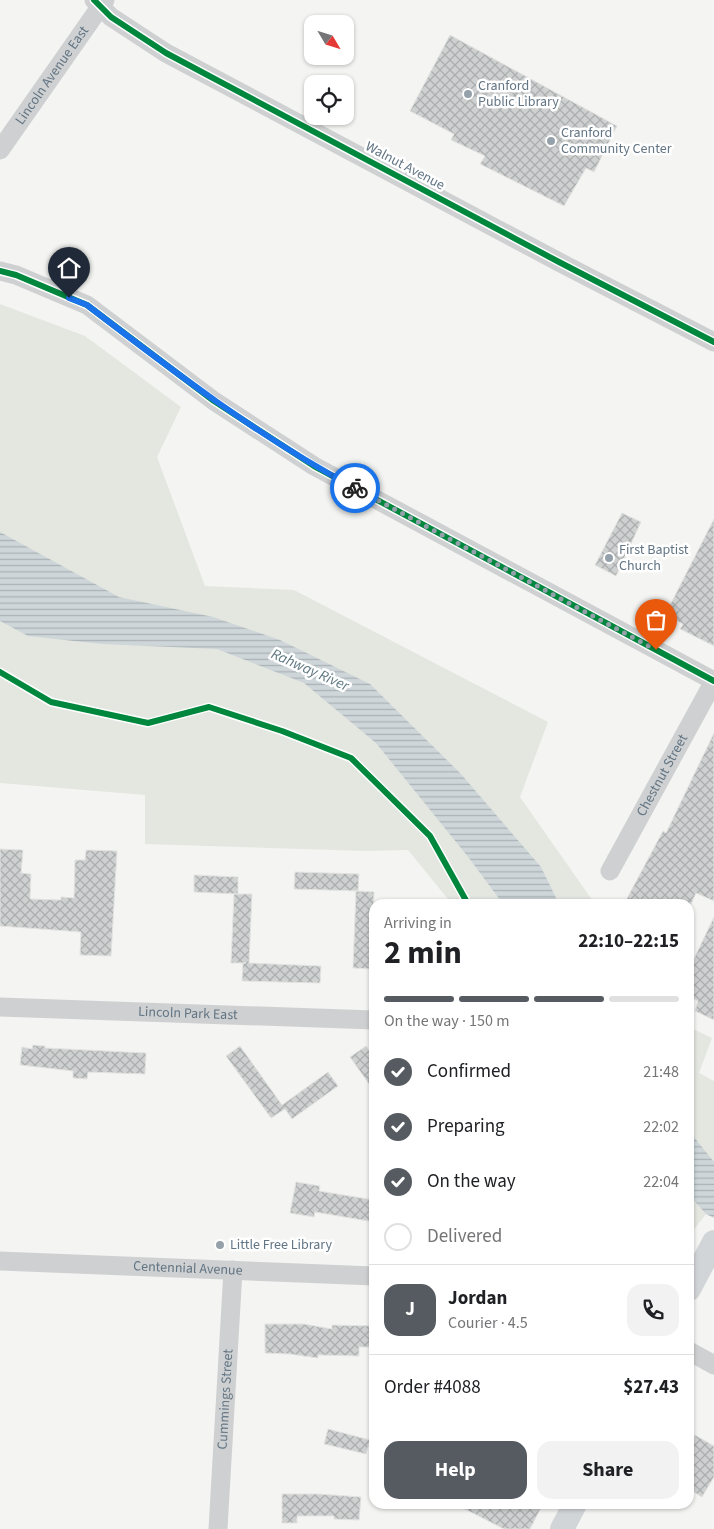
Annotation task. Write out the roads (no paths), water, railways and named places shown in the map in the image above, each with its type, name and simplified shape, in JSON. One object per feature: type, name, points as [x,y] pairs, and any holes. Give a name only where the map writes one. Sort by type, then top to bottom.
[{"type":"main road","points":[[694,1277],[705,1252]]},
{"type":"main road","points":[[562,1529],[572,1509]]},
{"type":"street","name":"Lincoln Avenue East","points":[[0,150],[100,2]]},
{"type":"street","name":"Walnut Avenue","points":[[100,2],[112,17],[166,54],[714,342]]},
{"type":"street","points":[[0,271],[16,275],[87,305],[214,401],[314,466],[714,681]]},
{"type":"street","name":"Chestnut Street","points":[[610,871],[714,681]]},
{"type":"street","name":"Lincoln Park East","points":[[0,1007],[369,1020]]},
{"type":"street","name":"Centennial Avenue","points":[[0,1261],[369,1276]]},
{"type":"street","name":"Cummings Street","points":[[218,1529],[233,1270]]},
{"type":"street","points":[[694,1354],[714,1365]]},
{"type":"water","name":"Rahway River","points":[[0,532],[119,597],[213,617],[280,640],[370,684],[461,774],[541,867],[557,899],[499,899],[469,858],[376,743],[304,683],[217,649],[102,644],[28,636],[0,621]]},
{"type":"water","points":[[694,1137],[714,1162],[714,1218],[706,1214],[694,1201]]},
{"type":"place","name":"Cranford Public Library","points":[[468,94]]},
{"type":"place","name":"Cranford Community Center","points":[[551,141]]},
{"type":"place","name":"First Baptist Church","points":[[609,558]]},
{"type":"place","name":"Little Free Library","points":[[220,1245]]}]
